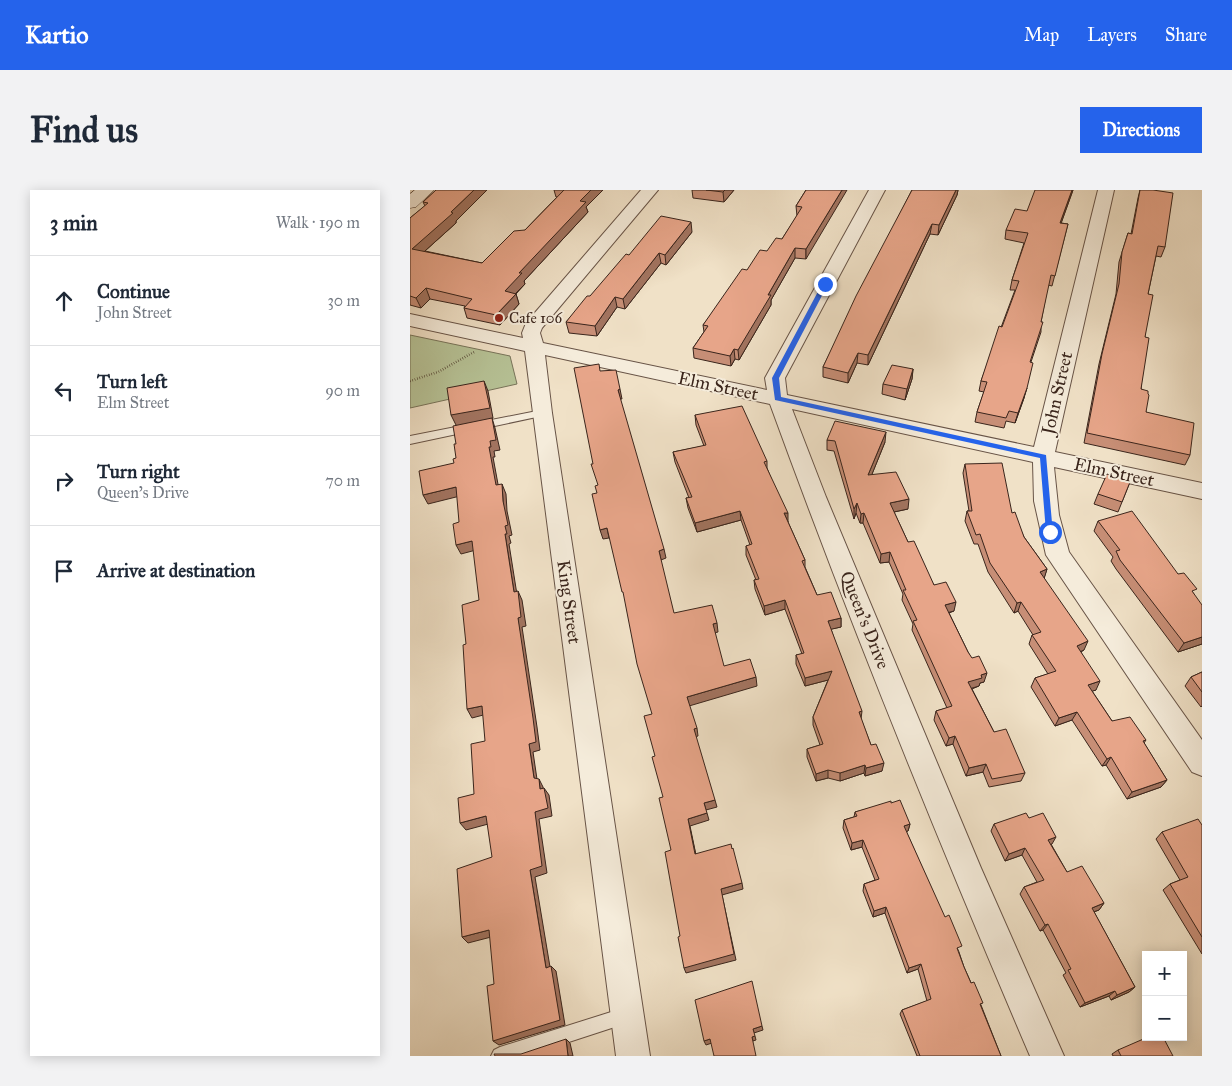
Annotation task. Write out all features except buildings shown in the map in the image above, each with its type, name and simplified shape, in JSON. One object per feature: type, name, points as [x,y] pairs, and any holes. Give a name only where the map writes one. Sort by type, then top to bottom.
[{"type":"street","points":[[410,203],[425,190]]},
{"type":"street","name":"King Street","points":[[633,1056],[542,413],[538,366],[531,333],[533,327],[650,190]]},
{"type":"street","name":"Queen's Drive","points":[[877,190],[775,378],[778,399],[815,497],[968,877],[1047,1056]]},
{"type":"street","name":"John Street","points":[[1106,190],[1043,457],[1050,532],[1058,555],[1202,763]]},
{"type":"street","name":"Elm Street","points":[[410,320],[1202,492]]},
{"type":"lane","points":[[410,440],[542,413]]},
{"type":"lane","points":[[500,1056],[627,1014]]},
{"type":"path","points":[[410,381],[438,372],[468,357],[487,336]]},
{"type":"green space","points":[[410,335],[510,356],[517,384],[410,408]]},
{"type":"place","name":"Cafe 106","points":[[499,318]]},
{"type":"route","points":[[825,284],[775,378],[778,399],[1043,457],[1050,532]]}]
